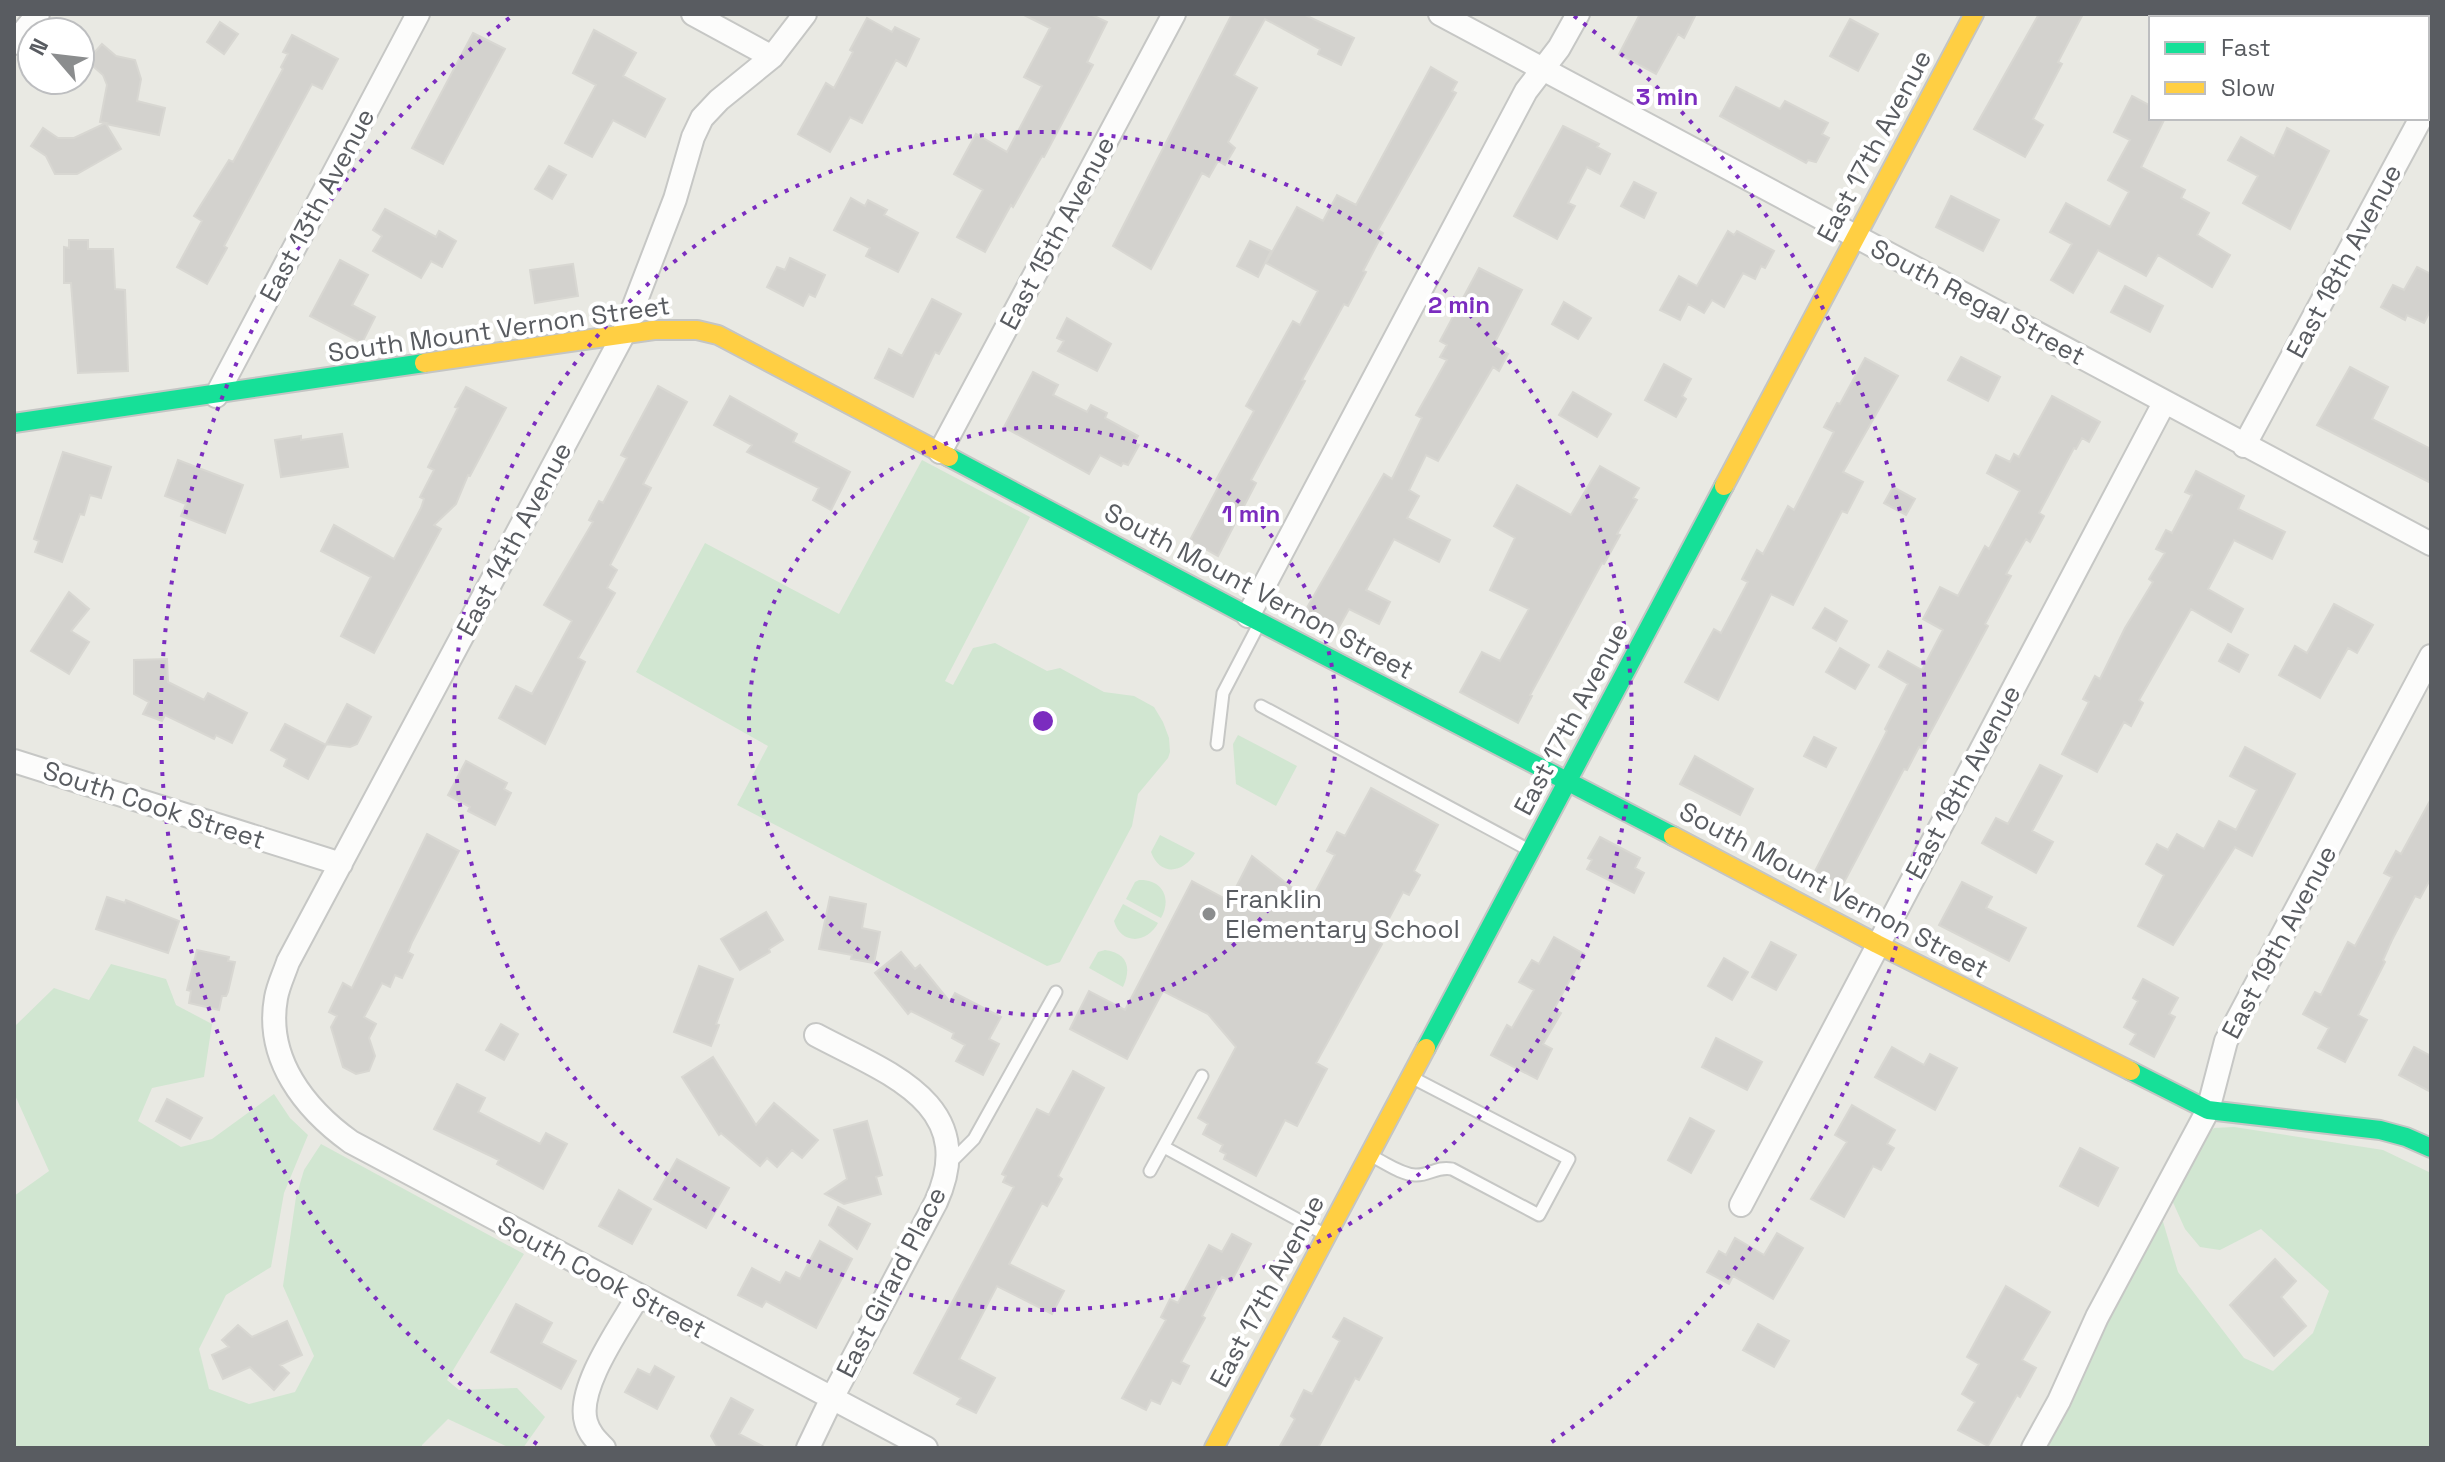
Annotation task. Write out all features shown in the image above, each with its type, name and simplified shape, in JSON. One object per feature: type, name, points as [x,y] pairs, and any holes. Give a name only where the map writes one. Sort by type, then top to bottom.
[{"type":"street","points":[[14,43],[38,14]]},
{"type":"street","name":"East 13th Avenue","points":[[216,396],[418,14]]},
{"type":"street","points":[[693,14],[772,57]]},
{"type":"street","name":"East 14th Avenue","points":[[294,1086],[277,1044],[276,1000],[288,962],[622,337],[675,199],[693,137],[702,118],[719,100],[772,57],[805,14]]},
{"type":"street","name":"East 15th Avenue","points":[[940,452],[1174,14]]},
{"type":"street","name":"South Regal Street","points":[[1440,14],[2431,544]]},
{"type":"street","points":[[1254,619],[1526,91],[1559,48],[1578,14]]},
{"type":"street","name":"East 17th Avenue","points":[[1214,1448],[1974,14]]},
{"type":"street","name":"East 18th Avenue","points":[[2244,446],[2420,120]]},
{"type":"street","name":"South Mount Vernon Street","points":[[14,423],[675,329],[718,335],[1877,944],[2208,1110],[2380,1130],[2431,1148]]},
{"type":"street","name":"East 18th Avenue","points":[[1741,1205],[2164,403]]},
{"type":"street","name":"East 19th Avenue","points":[[2033,1448],[2059,1401],[2097,1317],[2208,1110],[2226,1041],[2431,656]]},
{"type":"street","name":"South Cook Street","points":[[14,761],[341,864]]},
{"type":"street","name":"East Girard Place","points":[[808,1448],[936,1202],[948,1165],[941,1123],[927,1101],[905,1083],[816,1035]]},
{"type":"street","name":"South Cook Street","points":[[294,1086],[323,1122],[351,1142],[926,1448]]},
{"type":"street","points":[[604,1448],[592,1436],[585,1421],[589,1384],[638,1296]]},
{"type":"lane","points":[[1217,744],[1223,693],[1254,619]]},
{"type":"lane","points":[[1261,706],[1531,851]]},
{"type":"lane","points":[[948,1165],[974,1139],[1056,992]]},
{"type":"lane","points":[[1150,1171],[1202,1076]]},
{"type":"lane","points":[[1369,1155],[1417,1175],[1441,1167],[1452,1169],[1539,1215],[1569,1159],[1411,1076]]},
{"type":"lane","points":[[1164,1147],[1327,1235]]},
{"type":"green space","points":[[922,460],[1030,517],[945,681],[953,685],[973,648],[995,643],[1047,671],[1060,668],[1104,692],[1134,696],[1154,707],[1169,738],[1168,758],[1138,794],[1132,826],[1060,962],[1047,966],[737,805],[768,746],[636,672],[705,543],[839,614]]},
{"type":"green space","points":[[1238,735],[1297,766],[1276,806],[1236,784],[1233,744]]},
{"type":"green space","points":[[1160,835],[1195,853],[1179,868],[1160,866],[1151,852]]},
{"type":"green space","points":[[1139,880],[1154,883],[1163,892],[1166,904],[1161,918],[1126,899]]},
{"type":"green space","points":[[1123,904],[1158,923],[1141,938],[1128,938],[1117,929],[1114,921]]},
{"type":"green space","points":[[1105,950],[1118,954],[1126,962],[1123,987],[1089,968],[1098,952]]},
{"type":"green space","points":[[111,964],[166,979],[176,1005],[212,1024],[204,1077],[152,1088],[138,1121],[181,1147],[212,1139],[274,1094],[290,1118],[308,1135],[284,1193],[271,1267],[226,1295],[199,1349],[209,1389],[249,1404],[295,1392],[314,1356],[283,1286],[296,1197],[304,1170],[321,1144],[524,1254],[447,1380],[459,1390],[517,1388],[545,1417],[523,1448],[510,1448],[448,1419],[422,1448],[14,1448],[14,1196],[49,1171],[14,1093],[14,1027],[54,988],[89,1000]]},
{"type":"green space","points":[[2234,1127],[2383,1150],[2431,1173],[2431,1448],[2041,1448],[2161,1215],[2178,1272],[2244,1358],[2273,1371],[2313,1333],[2329,1291],[2261,1229],[2220,1250],[2200,1247],[2185,1229],[2171,1198],[2203,1138],[2214,1128]]},
{"type":"building","points":[[1022,14],[1090,14],[1107,22],[1087,62],[1093,65],[1044,157],[1013,207],[1011,205],[985,252],[957,237],[983,190],[954,174],[976,134],[1007,152],[1042,86],[1024,77],[1050,28]]},
{"type":"building","points":[[1232,14],[1303,14],[1354,38],[1341,65],[1318,54],[1320,49],[1265,19],[1234,75],[1257,88],[1228,142],[1235,148],[1225,165],[1218,161],[1209,177],[1202,173],[1151,269],[1113,246]]},
{"type":"building","points":[[1640,14],[1696,14],[1684,38],[1678,34],[1656,74],[1619,54]]},
{"type":"building","points":[[2039,14],[2083,14],[2058,62],[2062,64],[2033,119],[2043,125],[2025,157],[1974,129]]},
{"type":"building","points":[[867,18],[892,32],[895,27],[919,39],[906,66],[896,60],[862,123],[850,117],[830,152],[798,134],[826,83],[834,88]]},
{"type":"building","points":[[1850,19],[1878,34],[1858,71],[1830,56]]},
{"type":"building","points":[[220,22],[238,34],[224,54],[207,42]]},
{"type":"building","points":[[594,30],[636,53],[623,76],[665,99],[645,137],[613,120],[592,157],[565,143],[596,85],[573,73]]},
{"type":"building","points":[[473,33],[505,49],[443,164],[412,148]]},
{"type":"building","points":[[292,35],[338,59],[322,89],[312,84],[224,246],[227,248],[207,284],[177,267],[202,221],[194,216],[229,160],[233,162],[283,69],[281,67],[288,54],[283,52]]},
{"type":"building","points":[[102,44],[116,56],[135,60],[141,79],[137,101],[165,108],[159,135],[106,124],[121,149],[77,174],[55,174],[46,156],[31,146],[43,128],[58,138],[74,138],[106,123],[100,122],[107,85],[96,69],[96,51]]},
{"type":"building","points":[[1431,67],[1457,82],[1452,91],[1456,93],[1378,230],[1383,233],[1363,271],[1366,272],[1348,306],[1344,304],[1302,380],[1305,381],[1251,480],[1256,483],[1218,556],[1190,540],[1221,482],[1216,480],[1254,411],[1246,406],[1293,321],[1300,325],[1318,291],[1266,263],[1297,207],[1323,221],[1337,195],[1356,205]]},
{"type":"building","points":[[1736,87],[1780,109],[1785,101],[1828,123],[1822,134],[1829,138],[1816,162],[1808,160],[1806,163],[1720,116]]},
{"type":"building","points":[[2132,96],[2149,105],[2149,120],[2164,120],[2141,167],[2185,190],[2181,198],[2209,213],[2197,235],[2230,255],[2212,287],[2158,255],[2146,276],[2098,250],[2073,293],[2051,280],[2072,244],[2050,232],[2066,203],[2110,227],[2129,192],[2108,180],[2130,140],[2114,132]]},
{"type":"building","points":[[1563,126],[1599,144],[1597,147],[1610,154],[1600,174],[1587,167],[1568,203],[1575,206],[1557,239],[1514,216]]},
{"type":"building","points":[[2287,128],[2329,151],[2290,229],[2243,203],[2258,176],[2228,160],[2241,137],[2274,156]]},
{"type":"building","points":[[549,166],[566,175],[552,199],[535,189]]},
{"type":"building","points":[[1634,182],[1656,193],[1644,218],[1621,206]]},
{"type":"building","points":[[1951,196],[1999,220],[1983,251],[1936,227]]},
{"type":"building","points":[[851,198],[865,206],[868,200],[887,210],[884,215],[918,233],[898,272],[866,256],[870,248],[834,230]]},
{"type":"building","points":[[385,209],[436,237],[439,231],[456,241],[442,267],[431,261],[421,278],[373,251],[382,236],[373,230]]},
{"type":"building","points":[[1728,231],[1734,235],[1737,231],[1774,251],[1765,268],[1761,266],[1755,279],[1743,273],[1724,307],[1712,300],[1704,313],[1688,304],[1680,320],[1660,310],[1679,276],[1697,286]]},
{"type":"building","points":[[69,240],[88,240],[88,249],[113,249],[115,289],[125,290],[128,371],[78,373],[71,283],[64,283],[64,247],[69,248]]},
{"type":"building","points":[[1250,241],[1271,251],[1258,277],[1237,266]]},
{"type":"building","points":[[790,258],[825,275],[815,297],[809,294],[803,306],[767,287],[777,267],[785,270]]},
{"type":"building","points":[[340,260],[368,275],[352,305],[375,317],[362,343],[310,316]]},
{"type":"building","points":[[573,264],[578,296],[535,303],[530,270]]},
{"type":"building","points":[[2417,267],[2431,274],[2431,309],[2424,323],[2407,315],[2405,320],[2381,307],[2393,285],[2404,290]]},
{"type":"building","points":[[1479,268],[1522,290],[1493,346],[1508,354],[1499,371],[1493,367],[1438,461],[1426,455],[1409,490],[1419,496],[1407,518],[1450,540],[1439,562],[1394,539],[1366,590],[1390,602],[1379,624],[1349,609],[1338,629],[1305,611],[1384,474],[1392,479],[1422,418],[1416,415],[1447,360],[1440,357],[1447,345],[1440,341]]},
{"type":"building","points":[[2125,286],[2163,306],[2150,332],[2111,312]]},
{"type":"building","points":[[932,299],[961,314],[939,354],[935,352],[913,397],[875,378],[889,349],[902,356]]},
{"type":"building","points":[[1564,302],[1591,318],[1578,339],[1552,324]]},
{"type":"building","points":[[1067,318],[1111,344],[1097,371],[1058,351],[1064,341],[1057,338]]},
{"type":"building","points":[[1961,357],[2000,377],[1988,401],[1948,380]]},
{"type":"building","points":[[1865,358],[1898,376],[1843,472],[1863,482],[1847,513],[1842,511],[1793,605],[1771,594],[1718,700],[1685,682],[1714,629],[1721,633],[1748,582],[1742,579],[1757,550],[1763,554],[1788,506],[1794,510],[1834,432],[1824,427]]},
{"type":"building","points":[[1664,364],[1691,379],[1682,396],[1686,399],[1676,417],[1645,400]]},
{"type":"building","points":[[2350,367],[2388,387],[2372,419],[2431,449],[2431,483],[2317,425]]},
{"type":"building","points":[[1033,372],[1058,385],[1053,395],[1087,412],[1091,405],[1107,413],[1105,418],[1138,436],[1134,443],[1139,445],[1128,465],[1123,463],[1121,466],[1100,455],[1089,474],[1004,427]]},
{"type":"building","points":[[658,386],[687,402],[643,484],[651,488],[610,565],[617,570],[607,588],[615,593],[578,658],[585,662],[545,744],[499,718],[516,686],[532,694],[572,621],[544,605],[593,522],[589,520],[599,501],[603,503],[627,458],[621,455]]},
{"type":"building","points":[[466,387],[506,408],[468,475],[456,504],[434,525],[441,529],[374,653],[341,636],[371,577],[321,551],[334,525],[394,559],[421,508],[424,499],[420,497],[434,470],[428,467]]},
{"type":"building","points":[[1573,392],[1611,414],[1597,437],[1559,415]]},
{"type":"building","points":[[730,396],[797,434],[793,442],[850,472],[831,510],[813,500],[819,488],[747,452],[752,445],[714,425]]},
{"type":"building","points":[[2052,396],[2100,422],[2089,442],[2082,438],[2074,448],[2039,513],[2044,516],[2030,542],[2026,539],[2006,574],[2011,576],[1985,624],[1988,626],[1922,748],[1919,747],[1907,770],[1904,769],[1840,890],[1813,875],[1908,684],[1879,667],[1888,651],[1922,670],[1943,630],[1923,619],[1940,587],[1958,596],[1985,546],[1989,549],[2020,491],[1987,473],[1996,455],[2010,462],[2014,454],[2019,457]]},
{"type":"building","points":[[342,434],[348,467],[281,477],[275,440]]},
{"type":"building","points":[[63,452],[111,467],[101,498],[90,495],[84,515],[80,514],[62,562],[35,552],[39,541],[34,539]]},
{"type":"building","points":[[178,460],[243,485],[225,533],[181,516],[186,504],[165,496]]},
{"type":"building","points":[[1600,466],[1639,488],[1633,498],[1637,500],[1530,695],[1518,723],[1460,692],[1482,652],[1500,661],[1529,609],[1490,590],[1515,538],[1494,526],[1517,485],[1571,515]]},
{"type":"building","points":[[2196,471],[2244,496],[2238,509],[2285,532],[2272,559],[2234,540],[2208,589],[2243,609],[2231,632],[2191,609],[2139,700],[2143,703],[2131,726],[2124,722],[2097,772],[2062,754],[2089,702],[2083,699],[2095,676],[2100,679],[2125,628],[2153,582],[2149,579],[2165,553],[2156,549],[2166,530],[2172,533],[2192,495],[2185,492]]},
{"type":"building","points":[[1893,487],[1915,499],[1906,515],[1884,503]]},
{"type":"building","points":[[69,592],[89,609],[71,631],[89,642],[69,674],[31,651]]},
{"type":"building","points":[[2334,604],[2373,625],[2357,653],[2348,648],[2320,698],[2279,675],[2295,646],[2307,653]]},
{"type":"building","points":[[1825,608],[1847,621],[1836,641],[1813,628]]},
{"type":"building","points":[[2228,644],[2248,655],[2239,672],[2219,661]]},
{"type":"building","points":[[1840,648],[1869,665],[1855,689],[1826,672]]},
{"type":"building","points":[[167,659],[168,682],[204,700],[208,693],[247,713],[232,743],[216,735],[214,739],[165,715],[162,721],[143,714],[149,702],[134,694],[134,660]]},
{"type":"building","points":[[347,704],[371,717],[357,744],[350,747],[326,744]]},
{"type":"building","points":[[285,724],[326,745],[308,779],[284,766],[287,759],[271,750]]},
{"type":"building","points":[[1814,737],[1836,748],[1826,767],[1804,756]]},
{"type":"building","points":[[2245,747],[2295,774],[2252,856],[2235,847],[2173,945],[2138,926],[2164,875],[2146,864],[2157,844],[2168,850],[2177,834],[2204,849],[2219,821],[2236,830],[2257,790],[2230,776]]},
{"type":"building","points":[[1695,756],[1753,789],[1740,815],[1680,784]]},
{"type":"building","points":[[466,761],[507,783],[504,789],[511,793],[495,825],[468,811],[470,807],[448,795]]},
{"type":"building","points":[[2040,765],[2062,776],[2032,831],[2053,842],[2036,873],[1982,843],[1996,818],[2008,824]]},
{"type":"building","points":[[1371,788],[1438,825],[1414,871],[1420,875],[1409,895],[1403,892],[1377,941],[1382,944],[1316,1063],[1327,1069],[1297,1126],[1285,1120],[1256,1176],[1224,1159],[1226,1154],[1220,1151],[1223,1145],[1203,1134],[1208,1124],[1198,1118],[1236,1047],[1208,1014],[1163,991],[1127,1059],[1070,1029],[1089,991],[1125,1010],[1192,881],[1229,901],[1252,856],[1310,902],[1335,855],[1327,851],[1337,832],[1345,836]]},
{"type":"building","points":[[2431,799],[2431,878],[2420,898],[2415,896],[2392,940],[2383,960],[2385,962],[2358,1015],[2367,1020],[2345,1062],[2318,1048],[2329,1028],[2303,1014],[2315,992],[2321,995],[2348,942],[2355,946],[2392,877],[2384,873],[2396,851],[2401,854]]},
{"type":"building","points":[[427,834],[459,851],[412,942],[408,952],[413,955],[402,978],[395,975],[390,987],[382,983],[364,1017],[376,1024],[369,1038],[375,1056],[369,1071],[356,1074],[343,1067],[331,1027],[337,1016],[329,1012],[343,983],[352,988]]},
{"type":"building","points":[[1600,837],[1640,858],[1635,868],[1644,873],[1634,893],[1587,869],[1592,860],[1588,858]]},
{"type":"building","points":[[1962,882],[1992,897],[1986,908],[2026,928],[2009,961],[1939,925]]},
{"type":"building","points":[[107,897],[125,903],[126,900],[179,921],[168,953],[96,929]]},
{"type":"building","points":[[830,897],[866,904],[862,928],[880,932],[874,963],[819,949]]},
{"type":"building","points":[[766,912],[783,940],[769,949],[770,952],[740,970],[721,939]]},
{"type":"building","points":[[1554,937],[1584,954],[1554,1009],[1561,1013],[1543,1044],[1552,1049],[1537,1079],[1491,1055],[1507,1025],[1512,1028],[1534,990],[1519,982],[1532,960],[1539,964]]},
{"type":"building","points":[[1771,942],[1796,955],[1776,990],[1752,977]]},
{"type":"building","points":[[197,950],[229,957],[228,961],[235,962],[228,992],[222,996],[219,1010],[189,1003],[191,991],[187,990]]},
{"type":"building","points":[[901,952],[915,969],[920,965],[950,1002],[955,993],[1001,1017],[989,1039],[999,1044],[983,1075],[956,1061],[965,1045],[952,1038],[954,1033],[911,1011],[908,1014],[875,973]]},
{"type":"building","points":[[1724,958],[1748,972],[1732,1000],[1708,986]]},
{"type":"building","points":[[699,966],[733,979],[711,1046],[674,1032]]},
{"type":"building","points":[[2143,979],[2178,998],[2169,1014],[2175,1017],[2154,1057],[2130,1044],[2136,1034],[2124,1027],[2138,1001],[2133,998]]},
{"type":"building","points":[[501,1024],[518,1034],[504,1060],[486,1050]]},
{"type":"building","points":[[1716,1038],[1762,1062],[1747,1090],[1702,1067]]},
{"type":"building","points":[[1892,1047],[1924,1065],[1930,1054],[1957,1068],[1935,1110],[1875,1077]]},
{"type":"building","points":[[2414,1047],[2431,1056],[2431,1092],[2399,1075]]},
{"type":"building","points":[[713,1057],[756,1125],[774,1103],[818,1140],[802,1158],[792,1150],[777,1167],[767,1158],[760,1166],[721,1133],[719,1135],[682,1077]]},
{"type":"building","points":[[1073,1071],[1104,1088],[1058,1176],[1062,1179],[1047,1206],[1042,1203],[1009,1264],[1064,1291],[1052,1314],[997,1286],[959,1359],[995,1378],[976,1413],[957,1404],[961,1398],[914,1373],[1014,1187],[1003,1182],[1006,1176],[1002,1174],[1037,1109],[1049,1115]]},
{"type":"building","points":[[457,1084],[485,1098],[478,1112],[540,1144],[546,1133],[567,1144],[543,1189],[497,1164],[499,1160],[434,1129]]},
{"type":"building","points":[[167,1099],[202,1118],[190,1139],[156,1121]]},
{"type":"building","points":[[1852,1105],[1895,1130],[1887,1144],[1894,1148],[1881,1170],[1873,1166],[1844,1217],[1811,1199],[1847,1142],[1835,1135]]},
{"type":"building","points":[[1690,1118],[1714,1131],[1691,1173],[1668,1160]]},
{"type":"building","points":[[867,1121],[882,1175],[876,1177],[881,1194],[844,1204],[825,1194],[847,1179],[834,1130]]},
{"type":"building","points":[[2080,1148],[2118,1168],[2098,1206],[2060,1186]]},
{"type":"building","points":[[677,1159],[729,1188],[706,1228],[654,1199]]},
{"type":"building","points":[[619,1190],[651,1209],[632,1244],[599,1226]]},
{"type":"building","points":[[838,1207],[870,1224],[857,1249],[829,1225]]},
{"type":"building","points":[[1777,1233],[1803,1248],[1773,1299],[1733,1276],[1729,1284],[1707,1272],[1719,1251],[1726,1255],[1735,1238],[1764,1255]]},
{"type":"building","points":[[1232,1234],[1251,1244],[1231,1282],[1222,1277],[1202,1316],[1205,1318],[1181,1362],[1189,1366],[1180,1384],[1172,1380],[1160,1404],[1151,1400],[1146,1410],[1122,1398],[1166,1320],[1161,1317],[1170,1299],[1178,1303],[1209,1245],[1222,1252]]},
{"type":"building","points":[[820,1241],[852,1259],[816,1328],[766,1301],[762,1307],[738,1295],[752,1268],[780,1283],[786,1272],[800,1279]]},
{"type":"building","points":[[2275,1259],[2296,1281],[2281,1297],[2306,1326],[2274,1356],[2230,1305]]},
{"type":"building","points":[[2006,1286],[2050,1312],[2022,1360],[2036,1368],[1988,1446],[1958,1430],[1975,1402],[1962,1394],[1979,1364],[1967,1357]]},
{"type":"building","points":[[516,1304],[552,1323],[541,1343],[576,1361],[561,1389],[491,1352]]},
{"type":"building","points":[[1344,1318],[1382,1338],[1359,1380],[1355,1378],[1318,1448],[1279,1448],[1295,1419],[1291,1416],[1304,1390],[1312,1394],[1340,1341],[1333,1337]]},
{"type":"building","points":[[287,1321],[302,1355],[280,1365],[289,1373],[274,1390],[250,1367],[223,1379],[212,1355],[229,1347],[222,1340],[238,1325],[252,1337]]},
{"type":"building","points":[[1758,1324],[1789,1341],[1774,1367],[1743,1350]]},
{"type":"building","points":[[655,1366],[674,1377],[657,1409],[625,1392],[638,1369],[650,1375]]},
{"type":"building","points":[[731,1398],[753,1410],[739,1434],[766,1448],[718,1448],[711,1436]]},
{"type":"traffic: fast","points":[[14,423],[424,363]]},
{"type":"traffic: fast","points":[[949,457],[1673,836]]},
{"type":"traffic: fast","points":[[1426,1048],[1724,486]]},
{"type":"traffic: fast","points":[[2131,1071],[2208,1110],[2380,1130],[2431,1148]]},
{"type":"traffic: slow","points":[[1724,486],[1974,14]]},
{"type":"traffic: slow","points":[[424,363],[654,330],[697,330],[718,335],[949,457]]},
{"type":"traffic: slow","points":[[1673,836],[1877,944],[2131,1071]]},
{"type":"traffic: slow","points":[[1214,1448],[1426,1048]]},
{"type":"place","name":"Franklin Elementary School","points":[[1209,914]]}]
